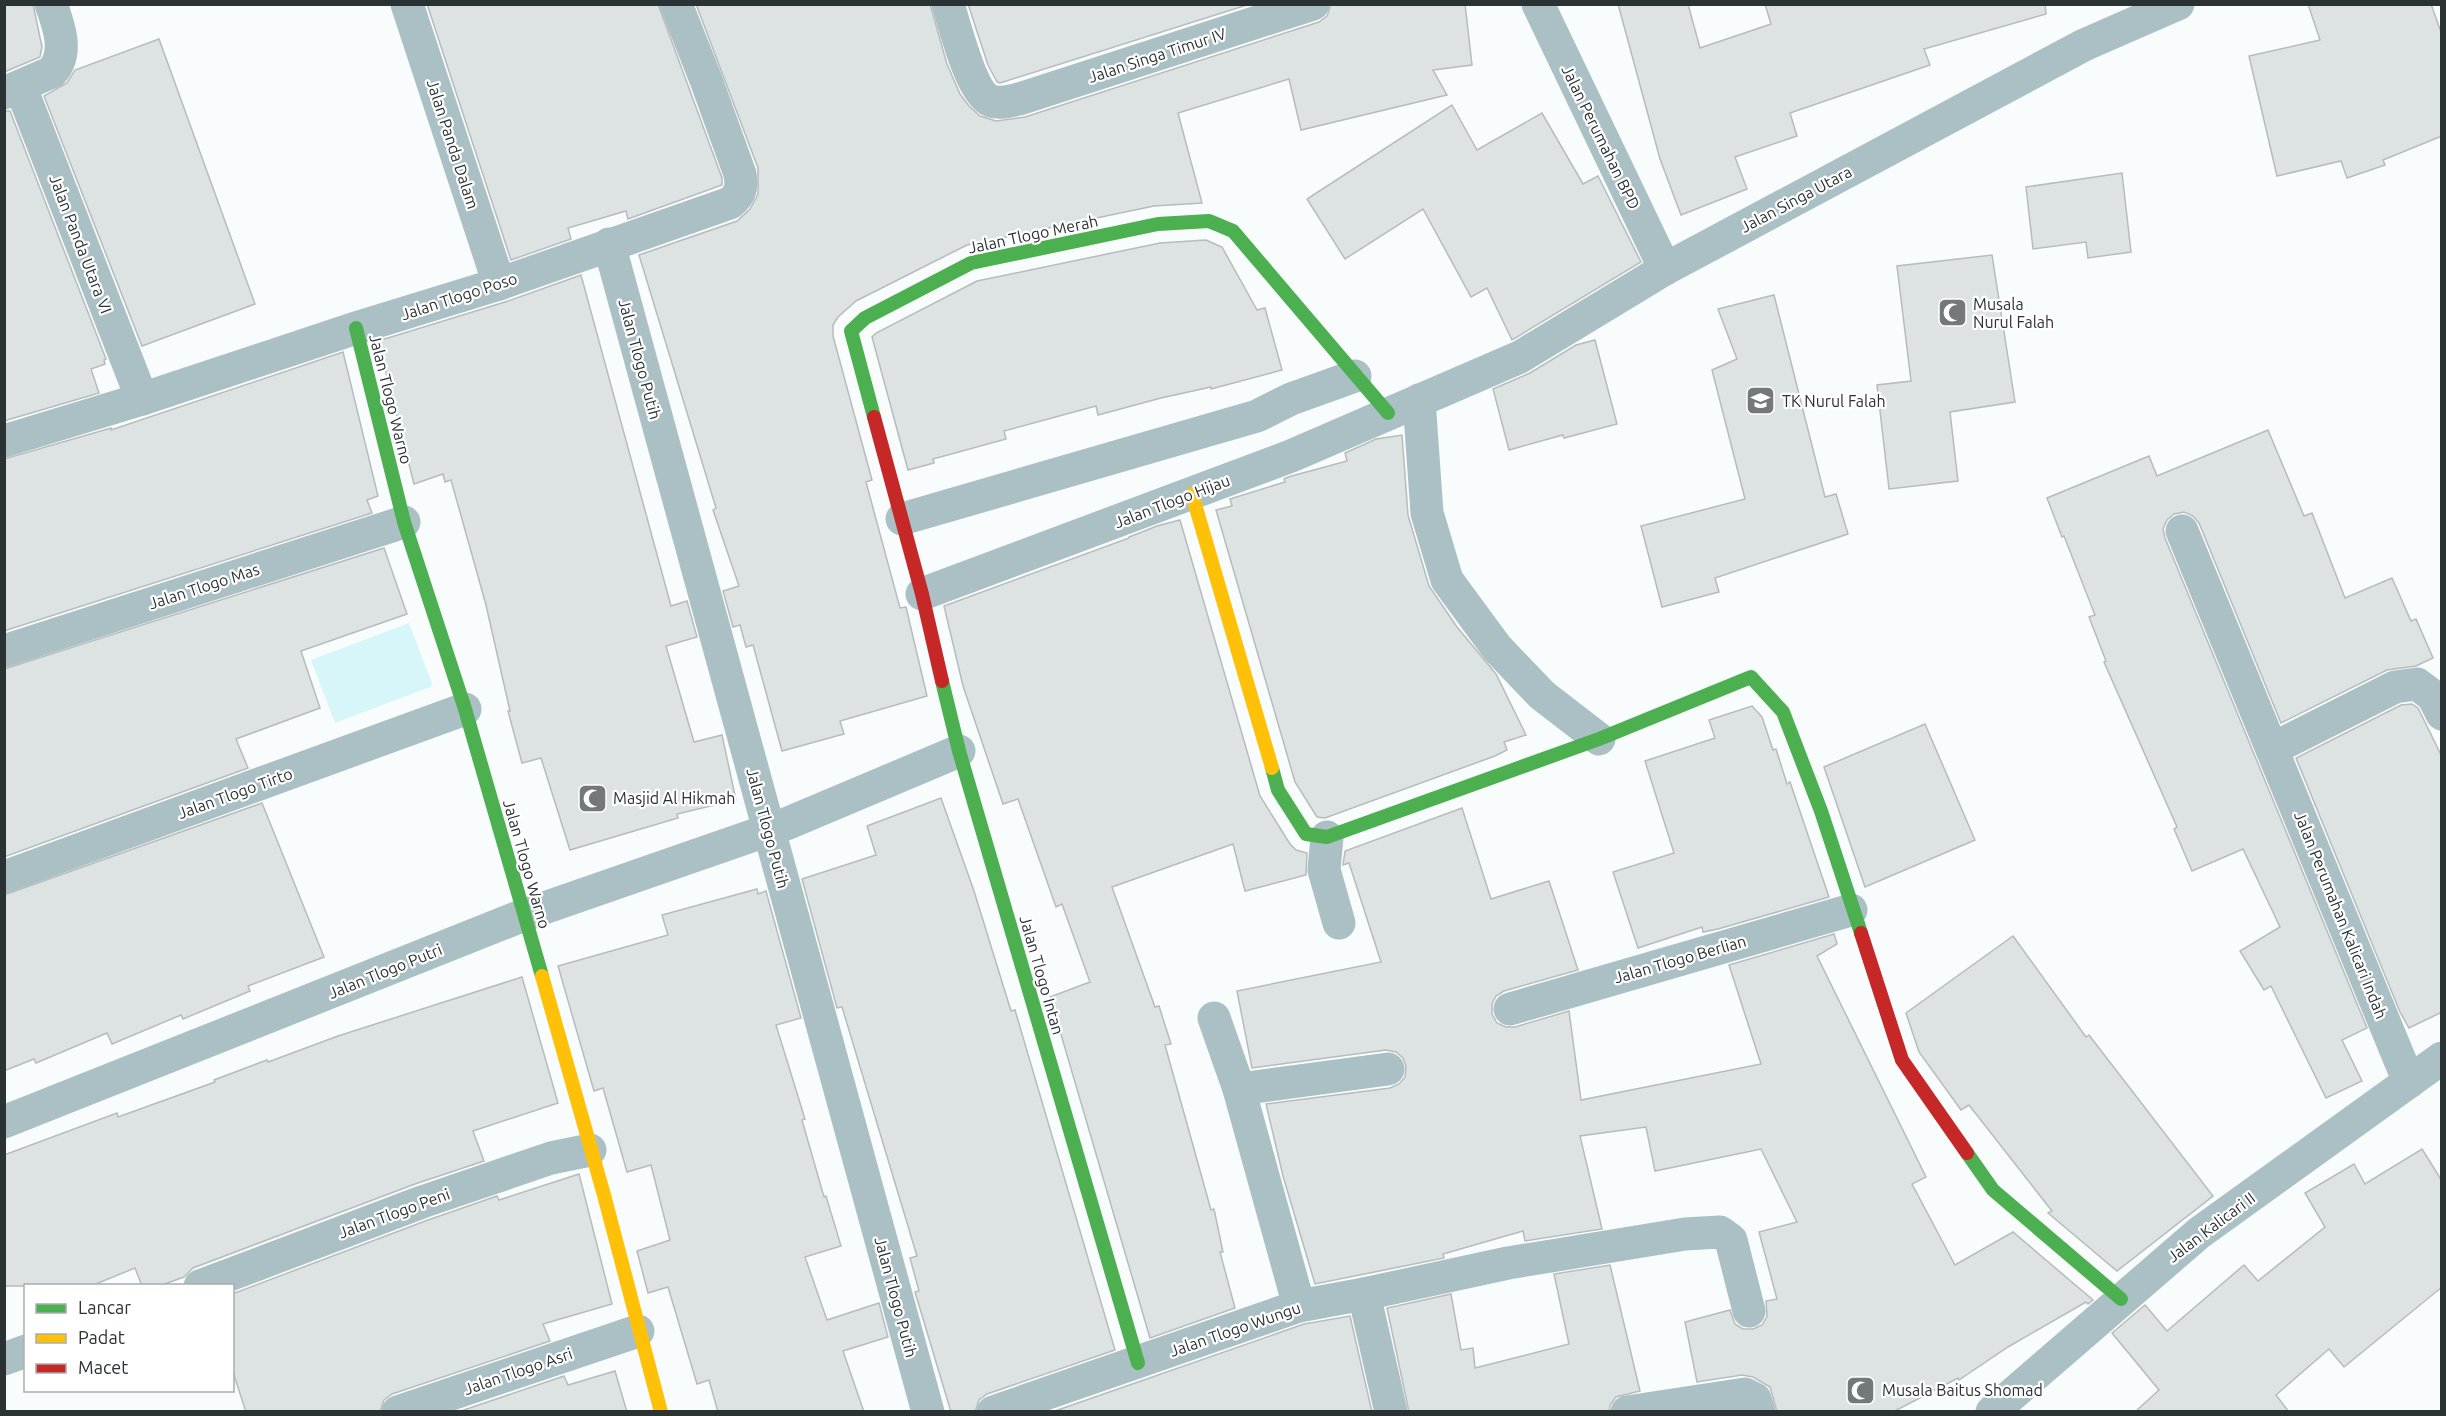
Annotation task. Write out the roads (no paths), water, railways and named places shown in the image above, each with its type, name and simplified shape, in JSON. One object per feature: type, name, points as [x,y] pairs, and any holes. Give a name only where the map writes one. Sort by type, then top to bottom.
[{"type":"street","points":[[13,91],[52,72],[62,55],[58,25],[51,4]]},
{"type":"street","name":"Jalan Panda Dalam","points":[[407,4],[500,284]]},
{"type":"street","name":"Jalan Tlogo Poso","points":[[4,441],[500,284],[730,203],[738,196],[742,187],[740,174],[676,4]]},
{"type":"street","name":"Jalan Singa Timur IV","points":[[948,4],[976,87],[989,100],[999,102],[1019,99],[1313,4]]},
{"type":"street","name":"Jalan Perumahan BPD","points":[[1538,4],[1665,269]]},
{"type":"street","name":"Jalan Singa Utara","points":[[1419,400],[1520,357],[1665,269],[2084,45],[2178,4]]},
{"type":"street","name":"Jalan Panda Utara VI","points":[[13,91],[142,399]]},
{"type":"street","name":"Jalan Tlogo Merah","points":[[922,594],[851,331],[865,318],[971,262],[1158,224],[1209,221],[1233,231],[1388,413]]},
{"type":"street","name":"Jalan Tlogo Putih","points":[[609,244],[928,1412]]},
{"type":"street","name":"Jalan Tlogo Warno","points":[[356,328],[404,522],[465,709],[604,1195],[661,1412]]},
{"type":"street","points":[[902,519],[1257,416],[1291,399],[1355,376]]},
{"type":"street","points":[[1419,400],[1427,513],[1447,580],[1497,648],[1542,695],[1599,739]]},
{"type":"street","name":"Jalan Tlogo Hijau","points":[[922,594],[1291,456],[1419,400]]},
{"type":"street","points":[[1192,494],[1278,790],[1306,834],[1327,837],[1599,739],[1751,677],[1784,712],[1821,811],[1851,910],[1902,1060],[1993,1190],[2121,1299]]},
{"type":"street","name":"Jalan Tlogo Mas","points":[[4,651],[404,522]]},
{"type":"street","name":"Jalan Perumahan Kalicari Indah","points":[[2182,531],[2409,1082]]},
{"type":"street","name":"Jalan Tlogo Intan","points":[[922,594],[959,752],[1138,1363]]},
{"type":"street","points":[[2272,749],[2395,687],[2417,684],[2433,696],[2442,714]]},
{"type":"street","name":"Jalan Tlogo Tirto","points":[[4,878],[465,709]]},
{"type":"street","name":"Jalan Tlogo Putri","points":[[4,1122],[524,915],[769,829],[959,752]]},
{"type":"street","points":[[1327,837],[1324,870],[1339,922]]},
{"type":"street","name":"Jalan Tlogo Berlian","points":[[1510,1009],[1851,910]]},
{"type":"street","points":[[1214,1018],[1239,1089],[1299,1306]]},
{"type":"street","name":"Jalan Kalicari II","points":[[1992,1412],[2199,1233],[2442,1058]]},
{"type":"street","points":[[1239,1089],[1388,1069]]},
{"type":"street","name":"Jalan Tlogo Peni","points":[[205,1284],[433,1198],[551,1158],[590,1150]]},
{"type":"street","name":"Jalan Tlogo Wungu","points":[[993,1412],[1299,1306],[1508,1263],[1685,1234],[1720,1232],[1731,1240],[1749,1311]]},
{"type":"street","points":[[1364,1293],[1392,1412]]},
{"type":"street","name":"Jalan Tlogo Asri","points":[[398,1412],[638,1331]]},
{"type":"street","points":[[4,1359],[24,1352]]},
{"type":"street","points":[[1627,1412],[1745,1394],[1755,1398],[1759,1412]]},
{"type":"place","name":"Musala Nurul Falah","points":[[1952,313]]},
{"type":"place","name":"TK Nurul Falah","points":[[1761,401]]},
{"type":"place","name":"Masjid Al Hikmah","points":[[592,798]]},
{"type":"place","name":"Musala Baitus Shomad","points":[[1861,1390]]}]
